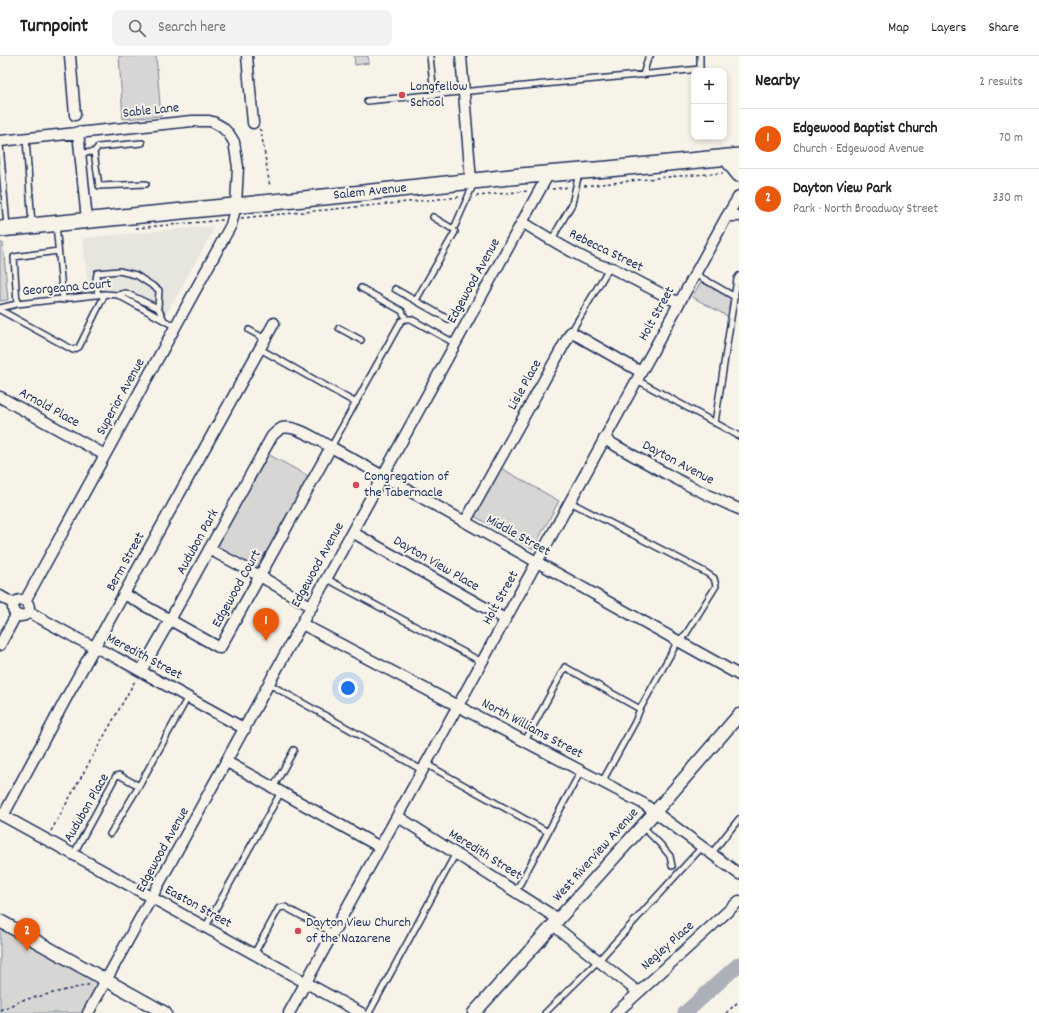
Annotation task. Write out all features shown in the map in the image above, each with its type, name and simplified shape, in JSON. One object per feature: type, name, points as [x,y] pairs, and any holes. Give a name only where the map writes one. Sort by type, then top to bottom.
[{"type":"main road","name":"Salem Avenue","points":[[4,228],[87,220],[234,212],[344,195],[473,180],[732,157]]},
{"type":"main road","points":[[732,157],[737,170],[733,173]]},
{"type":"street","points":[[70,56],[75,115]]},
{"type":"street","points":[[247,56],[253,123]]},
{"type":"street","points":[[461,56],[473,180]]},
{"type":"street","name":"Sable Lane","points":[[0,141],[209,120],[225,130],[234,142],[238,167],[234,212]]},
{"type":"street","points":[[78,132],[87,220]]},
{"type":"street","name":"Edgewood Avenue","points":[[88,1013],[549,173]]},
{"type":"street","name":"Holt Street","points":[[289,1013],[739,196]]},
{"type":"street","name":"Superior Avenue","points":[[25,601],[232,226],[234,212]]},
{"type":"street","points":[[727,216],[739,216]]},
{"type":"street","name":"Rebecca Street","points":[[522,222],[602,266],[612,268],[679,304]]},
{"type":"street","name":"Berm Street","points":[[1,815],[274,323]]},
{"type":"street","points":[[571,332],[639,376]]},
{"type":"street","name":"Lisle Place","points":[[465,522],[571,332]]},
{"type":"street","name":"Arnold Place","points":[[0,397],[104,456]]},
{"type":"street","name":"Middle Street","points":[[281,428],[297,430],[331,448],[739,675]]},
{"type":"street","name":"Audubon Park","points":[[141,671],[209,549],[211,548],[272,436],[281,428]]},
{"type":"street","name":"Dayton Avenue","points":[[604,439],[652,466],[722,502],[739,509]]},
{"type":"street","name":"Edgewood Court","points":[[124,594],[220,648],[331,448]]},
{"type":"street","name":"Dayton View Place","points":[[352,532],[505,619]]},
{"type":"street","points":[[209,549],[260,576],[312,607]]},
{"type":"street","points":[[0,596],[14,604]]},
{"type":"street","points":[[19,600],[25,601],[28,604],[29,612],[23,616],[16,615],[13,610],[14,604],[19,600]]},
{"type":"street","name":"Meredith Street","points":[[29,612],[141,671],[245,729]]},
{"type":"street","points":[[0,645],[16,615]]},
{"type":"street","name":"North Williams Street","points":[[302,624],[644,804],[739,874]]},
{"type":"street","name":"West Riverview Avenue","points":[[474,1013],[655,812],[739,715]]},
{"type":"street","points":[[227,762],[380,847]]},
{"type":"street","name":"Easton Street","points":[[1,815],[361,1013]]},
{"type":"street","name":"Meredith Street","points":[[397,816],[516,891],[555,922],[598,961],[638,992]]},
{"type":"street","name":"Negley Place","points":[[616,1013],[739,901]]},
{"type":"street","points":[[0,921],[165,1013]]},
{"type":"lane","points":[[430,56],[434,95]]},
{"type":"lane","points":[[643,75],[650,56]]},
{"type":"lane","points":[[367,101],[700,69],[700,56]]},
{"type":"lane","points":[[26,138],[32,226]]},
{"type":"lane","points":[[142,143],[98,147],[94,152],[98,186],[146,184]]},
{"type":"lane","points":[[0,144],[4,228]]},
{"type":"lane","points":[[80,153],[94,152]]},
{"type":"lane","points":[[552,239],[572,204],[579,171]]},
{"type":"lane","points":[[416,300],[455,232],[453,228],[468,197],[473,180]]},
{"type":"lane","points":[[433,217],[453,228]]},
{"type":"lane","points":[[56,223],[63,300]]},
{"type":"lane","points":[[17,304],[14,257],[58,251]]},
{"type":"lane","points":[[571,332],[609,268]]},
{"type":"lane","points":[[98,295],[96,280],[97,273],[119,271],[136,275],[159,290],[158,308],[164,320]]},
{"type":"lane","points":[[695,274],[735,297]]},
{"type":"lane","points":[[715,423],[737,279],[739,276]]},
{"type":"lane","points":[[361,288],[402,311],[406,319]]},
{"type":"lane","points":[[395,289],[448,319]]},
{"type":"lane","points":[[118,295],[126,293],[158,308]]},
{"type":"lane","points":[[0,309],[73,350],[79,347],[105,294]]},
{"type":"lane","name":"Georgeana Court","points":[[0,309],[17,304],[63,300],[105,294],[118,295],[176,327]]},
{"type":"lane","points":[[331,448],[399,324],[406,319],[411,319],[456,344]]},
{"type":"lane","points":[[339,328],[361,340]]},
{"type":"lane","points":[[249,330],[265,339]]},
{"type":"lane","points":[[260,349],[356,403]]},
{"type":"lane","points":[[639,376],[715,423],[739,436]]},
{"type":"lane","points":[[570,502],[714,578],[716,586],[686,634],[678,641],[602,782]]},
{"type":"lane","points":[[327,579],[482,662]]},
{"type":"lane","points":[[524,741],[565,668],[640,709]]},
{"type":"lane","points":[[269,684],[548,832]]},
{"type":"lane","points":[[110,834],[139,786],[188,697]]},
{"type":"lane","points":[[205,928],[277,790],[294,750]]},
{"type":"lane","points":[[516,891],[581,771]]},
{"type":"lane","name":"Audubon Place","points":[[73,855],[116,776],[119,775],[139,786]]},
{"type":"lane","points":[[712,854],[739,819]]},
{"type":"lane","points":[[642,826],[670,856],[672,866]]},
{"type":"lane","points":[[545,1013],[598,961],[702,847]]},
{"type":"lane","points":[[369,1013],[456,854]]},
{"type":"lane","points":[[254,954],[279,908],[285,907],[333,933]]},
{"type":"path","points":[[253,123],[261,131],[270,187]]},
{"type":"path","points":[[584,186],[733,173]]},
{"type":"path","points":[[552,188],[576,186]]},
{"type":"path","points":[[134,228],[234,212],[468,197],[529,191]]},
{"type":"path","points":[[46,840],[141,671]]},
{"type":"path","points":[[0,1010],[23,1000],[106,981]]},
{"type":"path","points":[[726,1013],[739,1001]]},
{"type":"shaded area","points":[[119,56],[156,56],[161,116],[123,119]]},
{"type":"shaded area","points":[[354,56],[368,56],[369,63],[355,65]]},
{"type":"shaded area","points":[[213,226],[212,233],[165,316],[133,297],[88,290],[83,238]]},
{"type":"shaded area","points":[[0,243],[3,243],[8,300],[0,301]]},
{"type":"shaded area","points":[[701,282],[732,299],[729,317],[692,297]]},
{"type":"shaded area","points":[[264,452],[312,478],[259,574],[211,548]]},
{"type":"shaded area","points":[[501,468],[559,501],[533,549],[474,516]]},
{"type":"shaded area","points":[[0,921],[106,981],[88,1013],[0,1013]]},
{"type":"waterway","points":[[685,1013],[739,964]]},
{"type":"place","name":"Longfellow School","points":[[402,95]]},
{"type":"place","name":"Congregation of the Tabernacle","points":[[356,485]]},
{"type":"place","name":"Edgewood Baptist Church","points":[[266,641]]},
{"type":"place","name":"Dayton View Church of the Nazarene","points":[[298,931]]},
{"type":"place","name":"Dayton View Park","points":[[27,951]]}]
